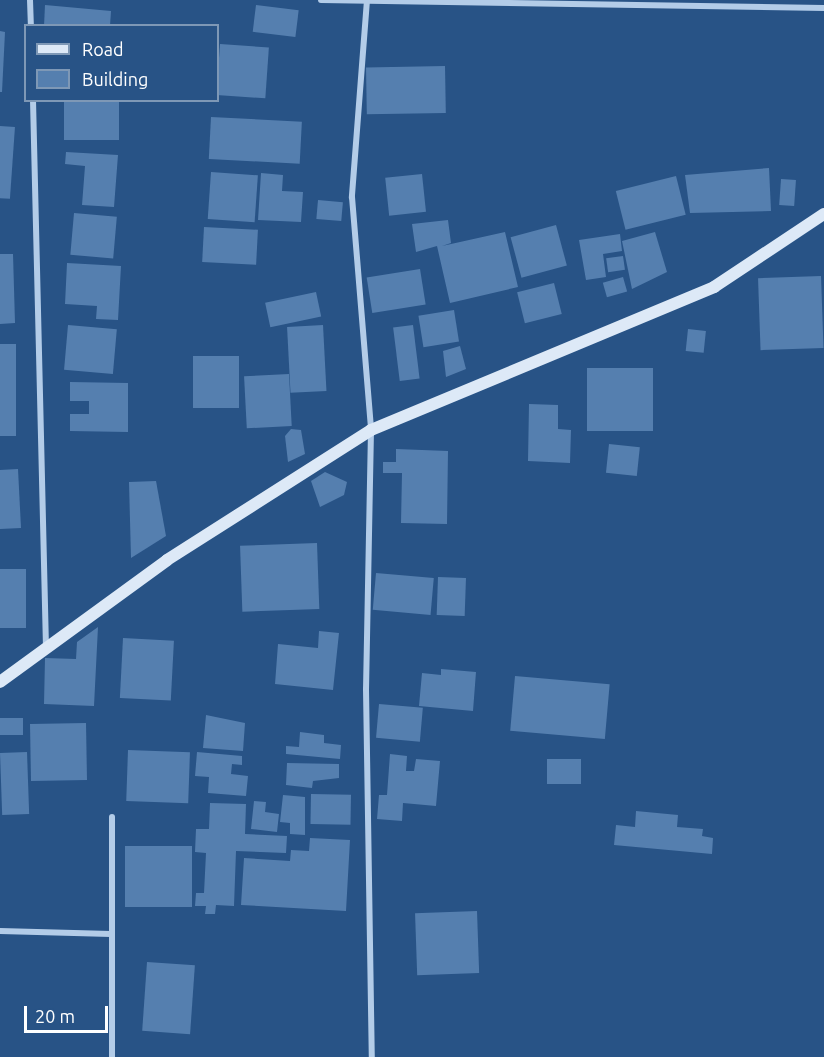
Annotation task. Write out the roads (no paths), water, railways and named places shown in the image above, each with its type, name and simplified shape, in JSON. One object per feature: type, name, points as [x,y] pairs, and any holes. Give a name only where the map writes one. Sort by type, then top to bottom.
[{"type":"street","points":[[30,0],[31,24]]},
{"type":"street","points":[[321,0],[649,8],[824,8]]},
{"type":"street","points":[[649,8],[650,0]]},
{"type":"street","points":[[367,1],[352,197],[371,430],[366,689],[372,1057]]},
{"type":"street","points":[[33,102],[46,648]]},
{"type":"street","points":[[0,682],[167,560],[371,430],[714,287],[824,214]]},
{"type":"street","points":[[112,817],[112,1057]]},
{"type":"street","points":[[0,931],[111,934]]}]
